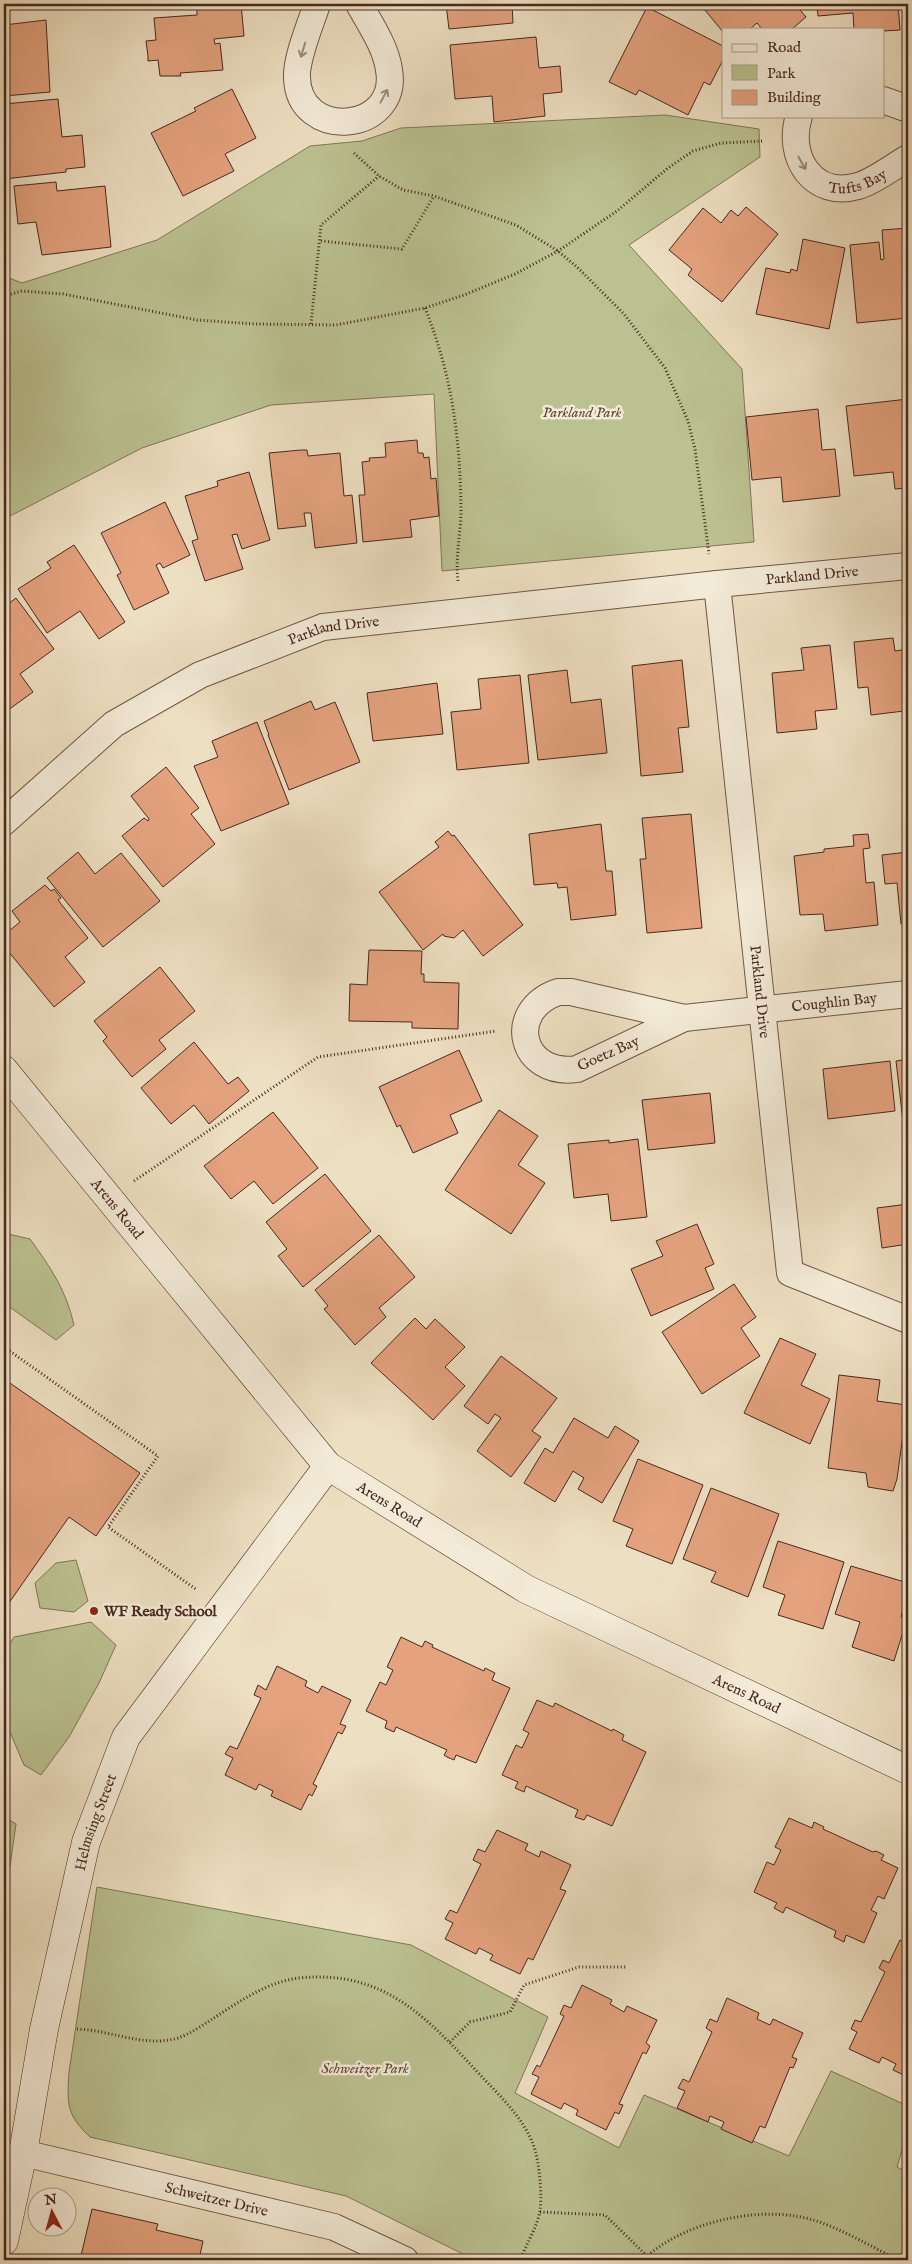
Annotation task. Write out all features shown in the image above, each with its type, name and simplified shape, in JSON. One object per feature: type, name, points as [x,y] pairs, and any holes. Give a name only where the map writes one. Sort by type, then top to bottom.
[{"type":"street","points":[[317,4],[299,61],[296,76],[299,91],[306,104],[317,115],[331,122],[346,123],[361,120],[374,111],[384,99],[390,85],[390,70],[385,55],[360,4]]},
{"type":"street","points":[[884,100],[908,109]]},
{"type":"street","points":[[794,145],[798,118]]},
{"type":"street","name":"Tufts Bay","points":[[794,145],[800,162],[810,175],[825,185],[841,188],[859,186],[908,158]]},
{"type":"street","name":"Parkland Drive","points":[[4,822],[114,724],[200,675],[322,627],[717,584],[908,566]]},
{"type":"street","name":"Parkland Drive","points":[[717,584],[790,1272],[908,1320]]},
{"type":"street","name":"Goetz Bay","points":[[684,1018],[577,1069],[564,1071],[551,1068],[539,1062],[530,1052],[525,1039],[525,1026],[528,1014],[546,996],[558,992],[571,992],[684,1018],[762,1010]]},
{"type":"street","name":"Coughlin Bay","points":[[762,1010],[908,994]]},
{"type":"street","name":"Arens Road","points":[[4,1070],[328,1466],[526,1590],[908,1770]]},
{"type":"street","name":"Helmsing Street","points":[[4,2241],[23,2153],[44,2028],[86,1842],[126,1736],[328,1466]]},
{"type":"street","name":"Schweitzer Drive","points":[[23,2153],[334,2227],[405,2260]]},
{"type":"path","points":[[346,123],[347,147],[379,176],[403,190],[434,196],[516,225],[558,252],[577,267],[624,314],[645,340],[668,375],[688,421],[695,449],[707,546],[717,584]]},
{"type":"path","points":[[4,296],[22,291],[64,294],[197,320],[255,324],[336,325],[425,308],[490,284],[558,252],[617,211],[668,168],[693,151],[721,143],[757,140],[794,145]]},
{"type":"path","points":[[311,324],[322,225],[379,176]]},
{"type":"path","points":[[321,241],[402,248],[434,196]]},
{"type":"path","points":[[425,308],[440,346],[452,396],[459,457],[461,511],[456,568],[461,612]]},
{"type":"path","points":[[109,1199],[318,1057],[525,1026]]},
{"type":"path","points":[[4,1347],[158,1456],[108,1527],[222,1608]]},
{"type":"path","points":[[450,2042],[470,2022],[510,2012],[524,1985],[579,1967],[627,1967]]},
{"type":"path","points":[[44,2028],[86,2029],[158,2042],[179,2038],[200,2027],[248,1996],[274,1984],[298,1978],[329,1978],[358,1982],[382,1991],[408,2005],[430,2022],[509,2106],[529,2135],[536,2157],[540,2182],[540,2212],[520,2260]]},
{"type":"path","points":[[540,2212],[605,2215],[647,2256]]},
{"type":"path","points":[[643,2260],[683,2233],[709,2223],[738,2217],[775,2215],[800,2216],[821,2223],[899,2260]]},
{"type":"green space","name":"Parkland Park","points":[[665,115],[759,129],[760,157],[629,245],[742,369],[754,542],[442,571],[434,394],[271,405],[142,448],[10,516],[4,522],[4,276],[22,283],[157,240],[310,146],[362,141],[401,128]]},
{"type":"green space","points":[[4,1216],[8,1234],[30,1239],[51,1270],[67,1301],[74,1325],[56,1340],[4,1303]]},
{"type":"green space","points":[[76,1560],[88,1601],[74,1612],[40,1608],[35,1583],[56,1563]]},
{"type":"green space","points":[[91,1622],[116,1645],[99,1683],[69,1737],[41,1775],[24,1765],[4,1718],[4,1653],[14,1637]]},
{"type":"green space","points":[[4,1817],[16,1824],[10,1866],[4,1870]]},
{"type":"green space","name":"Schweitzer Park","points":[[97,1887],[411,1945],[548,2017],[515,2093],[619,2148],[644,2095],[789,2156],[831,2071],[908,2106],[908,2130],[897,2167],[908,2173],[908,2260],[475,2260],[346,2196],[90,2137],[72,2115],[68,2101],[68,2092],[69,2072]]},
{"type":"building","points":[[4,4],[29,4],[29,5],[4,8]]},
{"type":"building","points":[[197,4],[241,4],[244,36],[214,39],[215,44],[220,43],[223,70],[180,73],[181,76],[160,76],[158,60],[148,61],[146,41],[156,40],[154,18],[197,15]]},
{"type":"building","points":[[446,4],[512,4],[513,23],[449,29]]},
{"type":"building","points":[[700,4],[795,4],[806,17],[793,28],[761,28],[757,23],[751,28],[722,28],[722,31]]},
{"type":"building","points":[[817,4],[898,4],[900,30],[884,31],[884,28],[854,28],[853,13],[818,16]]},
{"type":"building","points":[[904,4],[908,4],[908,53]]},
{"type":"building","points":[[647,7],[722,45],[722,62],[710,85],[704,82],[688,115],[639,90],[636,95],[609,82]]},
{"type":"building","points":[[46,20],[50,92],[4,96],[4,25]]},
{"type":"building","points":[[536,37],[539,68],[560,66],[562,92],[543,94],[545,116],[494,122],[492,96],[455,99],[450,45]]},
{"type":"building","points":[[232,89],[256,138],[225,154],[234,171],[183,196],[151,133],[196,111],[194,108]]},
{"type":"building","points":[[58,99],[62,137],[82,135],[85,167],[66,169],[66,172],[4,179],[4,104]]},
{"type":"building","points":[[56,182],[57,191],[105,186],[111,247],[42,255],[36,222],[18,224],[14,186]]},
{"type":"building","points":[[746,207],[778,234],[722,302],[688,275],[692,269],[669,250],[703,208],[721,223],[731,210],[738,216]]},
{"type":"building","points":[[908,228],[908,318],[857,323],[850,245],[879,242],[881,260],[884,259],[882,230]]},
{"type":"building","points":[[803,239],[845,248],[829,329],[756,314],[766,268],[790,273],[791,269],[797,271]]},
{"type":"building","points":[[908,399],[908,488],[895,489],[893,472],[854,476],[846,406]]},
{"type":"building","points":[[818,409],[822,450],[835,449],[840,496],[783,502],[781,477],[752,480],[746,417]]},
{"type":"building","points":[[417,440],[418,453],[423,453],[424,458],[429,457],[431,479],[436,478],[439,516],[410,520],[412,537],[363,542],[359,495],[365,495],[362,462],[370,461],[369,458],[386,457],[385,443]]},
{"type":"building","points":[[307,450],[308,456],[340,453],[344,496],[352,495],[357,543],[315,548],[311,513],[304,513],[306,526],[278,529],[269,453]]},
{"type":"building","points":[[249,472],[270,540],[242,549],[237,534],[232,535],[243,569],[205,581],[192,541],[198,539],[185,496],[218,486],[217,481]]},
{"type":"building","points":[[165,502],[190,555],[163,568],[160,563],[156,565],[169,593],[134,610],[117,575],[121,573],[101,533]]},
{"type":"building","points":[[74,545],[125,622],[99,639],[80,611],[47,633],[18,589],[51,568],[47,562]]},
{"type":"building","points":[[16,598],[54,649],[20,674],[33,692],[4,713],[4,607]]},
{"type":"building","points":[[893,638],[895,651],[908,649],[908,715],[904,715],[904,711],[871,715],[868,687],[858,688],[854,642]]},
{"type":"building","points":[[830,645],[837,709],[815,711],[817,729],[777,733],[772,673],[804,670],[801,648]]},
{"type":"building","points":[[682,660],[689,727],[678,728],[683,772],[641,776],[632,666]]},
{"type":"building","points":[[567,670],[571,703],[601,699],[607,753],[538,760],[528,675]]},
{"type":"building","points":[[520,675],[529,763],[457,770],[451,712],[481,709],[478,679]]},
{"type":"building","points":[[437,683],[443,734],[373,741],[367,693]]},
{"type":"building","points":[[311,701],[315,710],[335,702],[360,762],[289,790],[264,721]]},
{"type":"building","points":[[257,722],[289,804],[221,831],[194,766],[218,757],[212,741]]},
{"type":"building","points":[[166,767],[199,808],[191,814],[215,844],[163,887],[122,836],[144,818],[148,821],[149,819],[131,796]]},
{"type":"building","points":[[691,814],[702,928],[647,933],[640,859],[646,859],[642,818]]},
{"type":"building","points":[[601,824],[606,871],[612,871],[616,915],[571,920],[567,887],[558,888],[557,883],[534,885],[529,834]]},
{"type":"building","points":[[448,831],[452,836],[454,835],[523,925],[483,956],[463,930],[454,938],[444,936],[443,934],[423,950],[379,892],[439,847],[435,842]]},
{"type":"building","points":[[868,834],[870,848],[863,849],[866,883],[874,882],[878,925],[825,931],[823,914],[800,915],[794,856],[824,852],[824,849],[854,846],[853,835]]},
{"type":"building","points":[[78,852],[95,874],[121,853],[160,901],[103,947],[47,878]]},
{"type":"building","points":[[908,852],[908,923],[901,924],[897,883],[885,884],[882,855]]},
{"type":"building","points":[[45,885],[51,891],[54,889],[61,898],[58,900],[88,938],[65,957],[85,982],[54,1007],[4,946],[4,935],[20,922],[12,911]]},
{"type":"building","points":[[369,950],[422,951],[421,974],[424,974],[424,982],[459,983],[458,1029],[412,1028],[412,1022],[349,1021],[350,984],[367,985]]},
{"type":"building","points":[[160,967],[195,1011],[159,1040],[166,1049],[132,1077],[103,1041],[107,1037],[94,1021]]},
{"type":"building","points":[[194,1042],[228,1084],[238,1077],[249,1091],[209,1124],[194,1105],[171,1124],[141,1088]]},
{"type":"building","points":[[459,1050],[482,1101],[450,1115],[458,1133],[413,1153],[400,1125],[397,1127],[379,1087]]},
{"type":"building","points":[[908,1059],[908,1129],[904,1130],[896,1061]]},
{"type":"building","points":[[890,1061],[895,1111],[828,1119],[823,1069]]},
{"type":"building","points":[[710,1093],[715,1143],[648,1150],[642,1100]]},
{"type":"building","points":[[499,1110],[538,1136],[518,1165],[545,1183],[511,1234],[445,1190]]},
{"type":"building","points":[[273,1112],[318,1168],[273,1204],[254,1181],[231,1199],[204,1166]]},
{"type":"building","points":[[638,1139],[647,1217],[611,1221],[608,1194],[574,1198],[568,1144],[609,1140],[609,1143]]},
{"type":"building","points":[[325,1174],[371,1231],[303,1287],[278,1256],[287,1249],[266,1222]]},
{"type":"building","points":[[908,1204],[908,1244],[882,1248],[877,1208]]},
{"type":"building","points":[[697,1224],[714,1264],[705,1268],[714,1289],[651,1316],[631,1269],[663,1256],[656,1241]]},
{"type":"building","points":[[379,1235],[415,1277],[379,1308],[386,1317],[355,1345],[324,1309],[328,1306],[315,1290]]},
{"type":"building","points":[[734,1284],[756,1317],[741,1328],[760,1356],[702,1394],[662,1332]]},
{"type":"building","points":[[415,1318],[426,1329],[435,1319],[465,1347],[445,1367],[465,1386],[433,1420],[371,1363]]},
{"type":"building","points":[[780,1338],[816,1354],[801,1385],[830,1399],[810,1444],[744,1413]]},
{"type":"building","points":[[501,1356],[557,1398],[532,1431],[541,1437],[511,1477],[477,1451],[501,1418],[495,1414],[488,1424],[464,1406]]},
{"type":"building","points":[[839,1375],[880,1380],[877,1401],[907,1405],[897,1479],[893,1491],[868,1487],[866,1473],[828,1468]]},
{"type":"building","points":[[4,1379],[140,1473],[96,1536],[69,1517],[4,1610]]},
{"type":"building","points":[[574,1418],[608,1438],[615,1426],[639,1441],[602,1503],[578,1489],[584,1478],[573,1471],[555,1502],[524,1483],[545,1448],[553,1453]]},
{"type":"building","points":[[638,1459],[703,1485],[672,1564],[626,1546],[633,1529],[613,1521]]},
{"type":"building","points":[[711,1488],[779,1514],[748,1597],[711,1582],[716,1572],[683,1559]]},
{"type":"building","points":[[778,1541],[844,1562],[823,1629],[778,1615],[785,1595],[763,1587]]},
{"type":"building","points":[[851,1566],[908,1583],[908,1592],[901,1617],[907,1619],[894,1661],[852,1647],[860,1622],[835,1614]]},
{"type":"building","points":[[401,1637],[422,1647],[425,1641],[433,1645],[432,1647],[484,1671],[485,1668],[495,1673],[492,1680],[510,1688],[476,1763],[456,1755],[454,1760],[444,1755],[447,1750],[396,1727],[394,1732],[385,1728],[387,1721],[366,1711],[380,1682],[386,1685],[393,1670],[387,1667]]},
{"type":"building","points":[[277,1666],[307,1681],[305,1686],[318,1693],[322,1686],[351,1700],[340,1724],[346,1726],[342,1734],[338,1732],[313,1784],[317,1786],[312,1796],[309,1794],[301,1810],[271,1796],[273,1791],[259,1784],[256,1790],[225,1775],[233,1758],[225,1754],[230,1746],[237,1749],[261,1698],[254,1695],[258,1685],[266,1690]]},
{"type":"building","points":[[537,1700],[553,1707],[555,1703],[612,1731],[613,1729],[624,1735],[622,1740],[646,1752],[612,1826],[587,1815],[584,1820],[575,1817],[578,1810],[526,1786],[524,1792],[515,1788],[518,1782],[502,1775],[516,1745],[522,1748],[529,1733],[523,1730]]},
{"type":"building","points":[[789,1818],[812,1828],[814,1822],[824,1827],[823,1829],[873,1852],[876,1851],[884,1855],[881,1860],[898,1868],[884,1899],[878,1896],[871,1910],[877,1913],[864,1943],[846,1935],[844,1942],[834,1937],[836,1931],[786,1907],[783,1913],[774,1908],[777,1903],[754,1892],[767,1862],[774,1865],[781,1850],[775,1847]]},
{"type":"building","points":[[497,1830],[528,1844],[525,1850],[539,1857],[541,1851],[571,1865],[560,1889],[566,1891],[533,1960],[528,1958],[520,1974],[490,1960],[493,1955],[479,1948],[476,1954],[445,1939],[453,1923],[445,1919],[450,1910],[457,1913],[481,1864],[473,1860],[478,1849],[485,1852]]},
{"type":"building","points":[[900,1940],[908,1944],[908,2077],[893,2070],[896,2064],[882,2057],[879,2063],[849,2049],[857,2032],[851,2029],[855,2020],[861,2022],[885,1972],[879,1968],[883,1960],[889,1963]]},
{"type":"building","points":[[582,1985],[612,2000],[610,2004],[624,2012],[627,2006],[657,2020],[646,2043],[650,2046],[646,2054],[643,2052],[619,2104],[623,2105],[619,2114],[615,2112],[606,2130],[576,2115],[578,2110],[564,2103],[561,2109],[531,2094],[539,2077],[532,2074],[537,2065],[540,2067],[564,2016],[560,2014],[564,2005],[571,2008]]},
{"type":"building","points":[[727,1998],[759,2013],[757,2019],[770,2025],[773,2019],[803,2033],[792,2057],[797,2059],[794,2066],[793,2068],[790,2067],[765,2128],[760,2126],[752,2143],[721,2129],[724,2122],[710,2116],[708,2122],[677,2108],[685,2091],[678,2088],[683,2079],[689,2082],[712,2032],[706,2028],[710,2019],[717,2022]]},
{"type":"building","points":[[92,2209],[158,2224],[156,2230],[203,2241],[199,2260],[80,2260]]},
{"type":"place","name":"WF Ready School","points":[[94,1611]]}]
